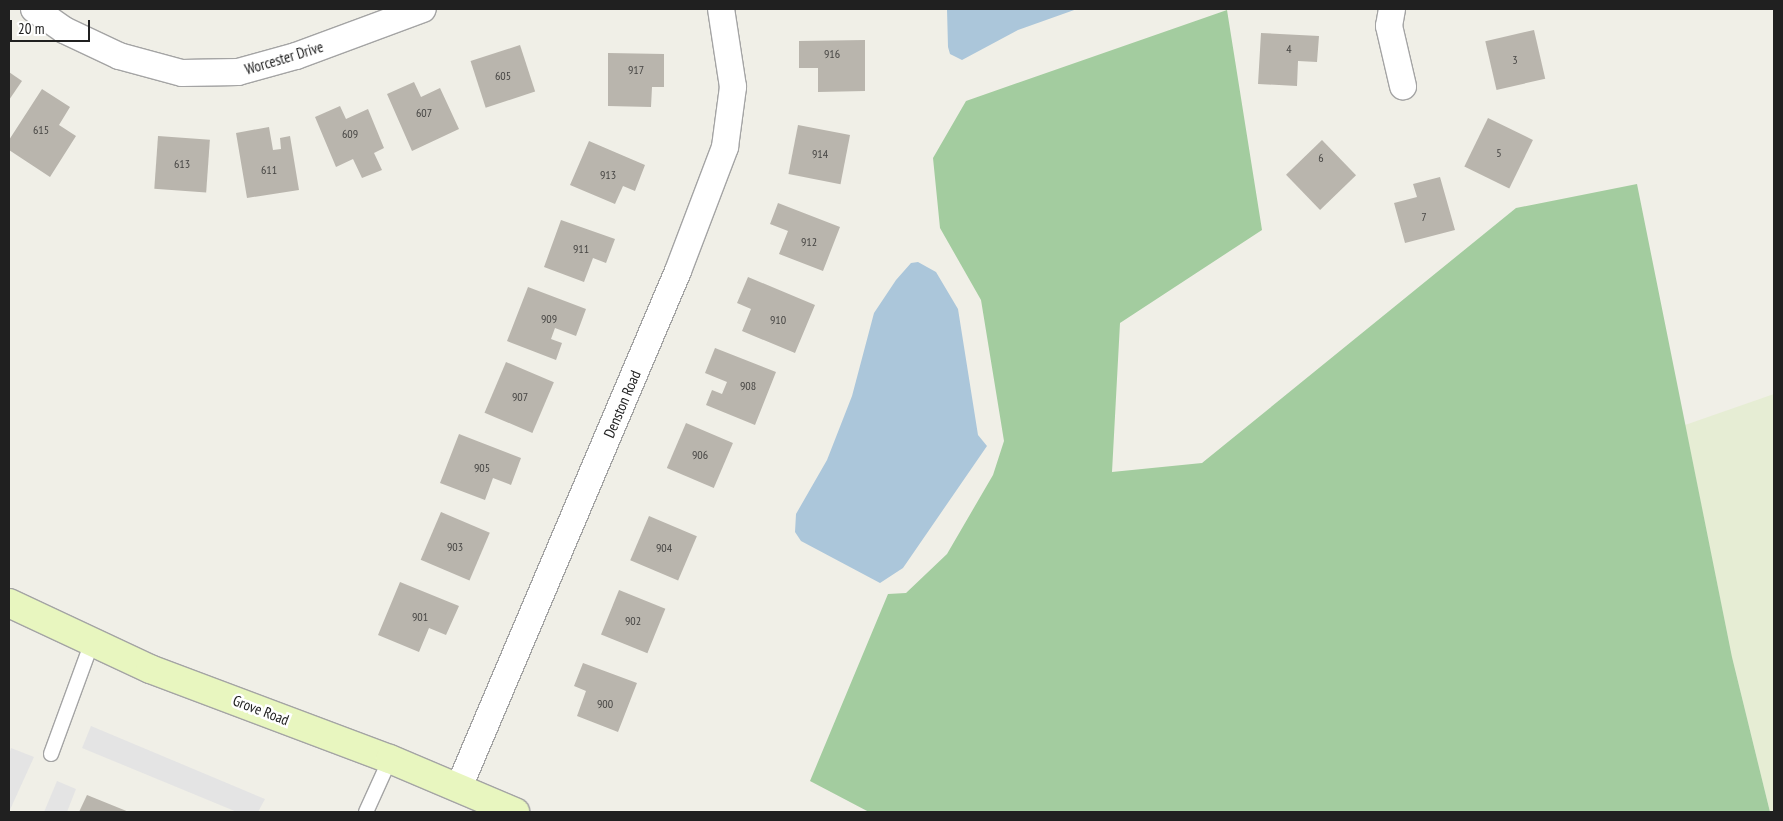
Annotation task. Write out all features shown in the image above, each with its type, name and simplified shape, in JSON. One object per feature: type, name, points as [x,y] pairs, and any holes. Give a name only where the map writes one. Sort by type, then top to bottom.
[{"type":"main road","name":"Grove Road","points":[[9,603],[150,669],[390,759],[515,812]]},
{"type":"street","name":"Worcester Drive","points":[[34,9],[64,30],[119,56],[182,73],[238,72],[296,56],[423,9]]},
{"type":"street","name":"Denston Road","points":[[459,787],[678,271],[724,147],[733,86],[721,9]]},
{"type":"street","points":[[1392,9],[1389,26],[1403,86]]},
{"type":"lane","points":[[51,754],[92,642]]},
{"type":"lane","points":[[366,812],[390,759]]},
{"type":"green space","points":[[1227,10],[1262,230],[1120,323],[1112,472],[1202,463],[1516,208],[1637,184],[1732,657],[1770,812],[869,812],[810,781],[888,594],[906,593],[947,554],[993,475],[1004,441],[981,300],[940,228],[933,158],[966,101]]},
{"type":"green space","points":[[1774,394],[1774,812],[1770,812],[1732,657],[1685,425]]},
{"type":"shaded area","points":[[91,726],[265,799],[258,812],[237,812],[82,748]]},
{"type":"shaded area","points":[[11,748],[34,757],[9,812],[9,755]]},
{"type":"shaded area","points":[[57,781],[76,789],[67,812],[44,812]]},
{"type":"water","points":[[947,9],[1077,9],[1018,30],[962,60],[950,54],[948,47]]},
{"type":"water","points":[[918,262],[936,272],[958,309],[978,435],[987,446],[903,568],[880,583],[801,541],[795,532],[796,514],[827,460],[852,396],[874,313],[896,280],[911,263]]},
{"type":"building","points":[[1534,30],[1545,79],[1497,90],[1485,41]]},
{"type":"building","points":[[1261,33],[1319,36],[1317,62],[1298,61],[1297,86],[1258,84]]},
{"type":"building","points":[[865,40],[865,91],[818,92],[818,68],[799,68],[799,41]]},
{"type":"building","points":[[520,45],[535,92],[486,108],[471,61]]},
{"type":"building","points":[[608,53],[664,54],[664,87],[652,87],[651,107],[608,106]]},
{"type":"building","points":[[9,72],[22,81],[9,100]]},
{"type":"building","points":[[414,82],[421,97],[440,88],[459,129],[412,151],[387,94]]},
{"type":"building","points":[[42,89],[70,107],[59,125],[76,136],[50,177],[9,150],[9,140]]},
{"type":"building","points":[[340,106],[346,119],[368,109],[384,148],[374,153],[382,170],[362,178],[353,159],[336,167],[315,117]]},
{"type":"building","points":[[1488,118],[1533,140],[1509,188],[1464,167]]},
{"type":"building","points":[[798,125],[850,135],[840,184],[788,174]]},
{"type":"building","points":[[269,127],[273,150],[281,149],[280,138],[290,136],[299,190],[247,198],[236,133]]},
{"type":"building","points":[[158,136],[210,140],[206,192],[154,189]]},
{"type":"building","points":[[1322,140],[1356,175],[1320,210],[1286,175]]},
{"type":"building","points":[[589,141],[645,165],[635,191],[623,186],[615,204],[570,185]]},
{"type":"building","points":[[1440,177],[1455,230],[1405,243],[1394,203],[1417,197],[1413,184]]},
{"type":"building","points":[[778,203],[840,227],[823,271],[779,254],[788,231],[770,224]]},
{"type":"building","points":[[561,220],[615,239],[606,263],[593,258],[584,282],[544,267]]},
{"type":"building","points":[[748,277],[815,305],[795,353],[742,331],[751,309],[737,303]]},
{"type":"building","points":[[528,287],[586,309],[576,336],[555,328],[551,339],[562,343],[556,360],[507,341]]},
{"type":"building","points":[[715,348],[776,372],[755,425],[706,405],[712,390],[722,394],[727,382],[705,373]]},
{"type":"building","points":[[506,362],[554,382],[532,433],[485,413]]},
{"type":"building","points":[[686,423],[733,443],[714,488],[667,468]]},
{"type":"building","points":[[459,434],[521,458],[511,485],[493,478],[485,500],[440,483]]},
{"type":"building","points":[[441,512],[490,533],[469,581],[421,560]]},
{"type":"building","points":[[649,516],[697,536],[678,581],[630,560]]},
{"type":"building","points":[[400,582],[459,606],[446,635],[429,628],[419,652],[378,635]]},
{"type":"building","points":[[619,590],[665,609],[647,653],[601,635]]},
{"type":"building","points":[[583,663],[637,683],[618,732],[577,716],[586,691],[574,686]]},
{"type":"building","points":[[87,795],[129,812],[79,812]]}]
